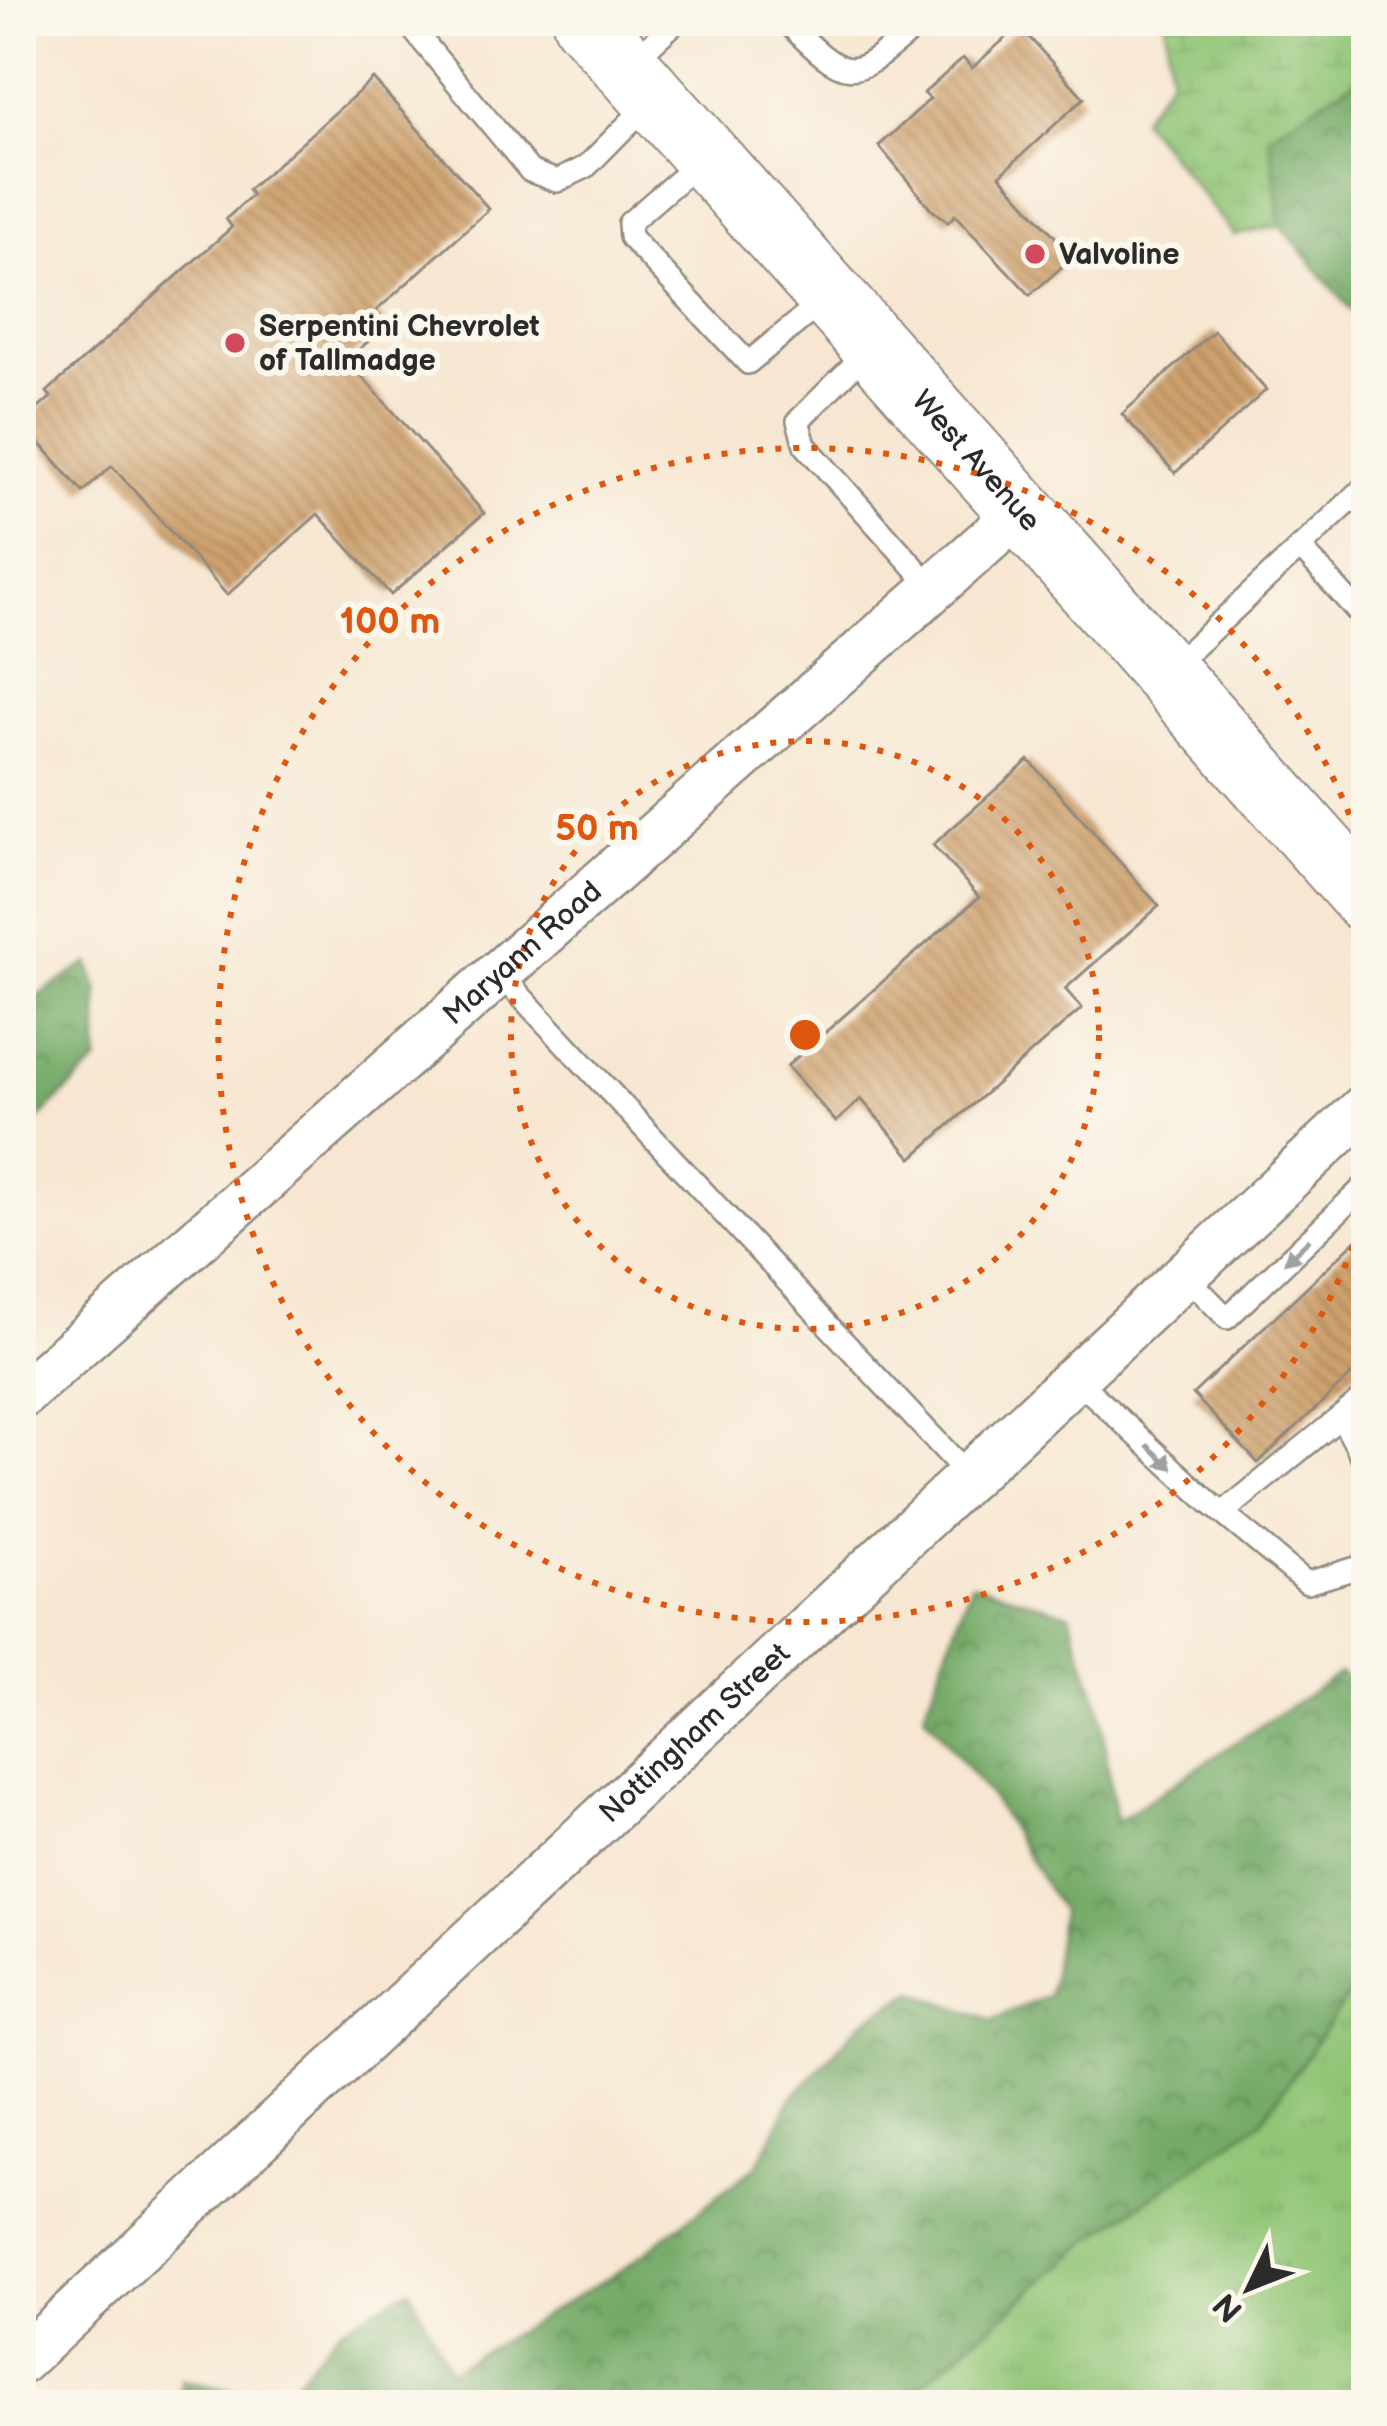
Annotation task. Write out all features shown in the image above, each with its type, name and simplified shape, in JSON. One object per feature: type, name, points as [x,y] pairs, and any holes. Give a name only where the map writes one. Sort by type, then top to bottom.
[{"type":"main road","name":"West Avenue","points":[[623,61],[1366,898]]},
{"type":"street","name":"Maryann Road","points":[[21,1396],[1021,511]]},
{"type":"street","name":"Nottingham Street","points":[[21,2361],[1366,1106]]},
{"type":"lane","points":[[406,21],[530,171],[557,181],[586,167],[623,61],[677,21]]},
{"type":"lane","points":[[785,21],[828,64],[850,71],[864,70],[923,21]]},
{"type":"lane","points":[[708,154],[629,223],[629,237],[748,363],[831,295]]},
{"type":"lane","points":[[875,344],[798,421],[805,445],[933,588]]},
{"type":"lane","points":[[1166,673],[1366,486]]},
{"type":"lane","points":[[1300,547],[1366,621]]},
{"type":"lane","points":[[499,973],[969,1476]]},
{"type":"lane","points":[[1185,1274],[1227,1318],[1366,1185]]},
{"type":"lane","points":[[1075,1378],[1222,1514],[1307,1582],[1366,1565]]},
{"type":"lane","points":[[1222,1514],[1366,1396]]},
{"type":"lane","points":[[1342,1417],[1366,1464]]},
{"type":"green space","points":[[1166,21],[1366,21],[1366,73],[1269,134],[1281,226],[1234,235],[1140,118],[1170,78]]},
{"type":"green space","points":[[1366,73],[1366,328],[1281,226],[1269,134]]},
{"type":"green space","points":[[89,963],[98,990],[98,1061],[21,1136],[21,1007]]},
{"type":"green space","points":[[971,1583],[1069,1613],[1099,1704],[1116,1822],[1340,1673],[1366,1693],[1366,1968],[1261,2121],[1098,2234],[897,2405],[182,2405],[181,2380],[280,2399],[341,2327],[410,2289],[450,2370],[626,2267],[757,2166],[791,2099],[862,2022],[914,1992],[992,2020],[1049,1995],[1061,1911],[995,1803],[924,1714]]},
{"type":"green space","points":[[1366,1968],[1366,2405],[897,2405],[1098,2234],[1261,2121]]},
{"type":"building","points":[[1019,26],[1084,98],[1000,175],[1073,257],[1030,295],[955,215],[948,222],[932,210],[879,146],[930,99],[924,93],[963,58],[972,68]]},
{"type":"building","name":"Serpentini Chevrolet of Tallmadge","points":[[373,79],[489,209],[375,312],[387,325],[347,360],[484,513],[391,595],[318,514],[227,595],[112,466],[83,492],[22,423],[51,397],[47,392],[232,227],[226,219],[252,195],[248,190]]},
{"type":"building","points":[[1214,331],[1266,390],[1175,473],[1122,414]]},
{"type":"building","points":[[1029,760],[1159,906],[1065,989],[1082,1008],[912,1158],[861,1099],[836,1122],[787,1066],[979,897],[933,845]]},
{"type":"building","points":[[1366,1231],[1366,1361],[1258,1463],[1193,1394]]},
{"type":"place","name":"Valvoline","points":[[1035,254]]},
{"type":"place","name":"Serpentini Chevrolet of Tallmadge","points":[[235,343]]}]
